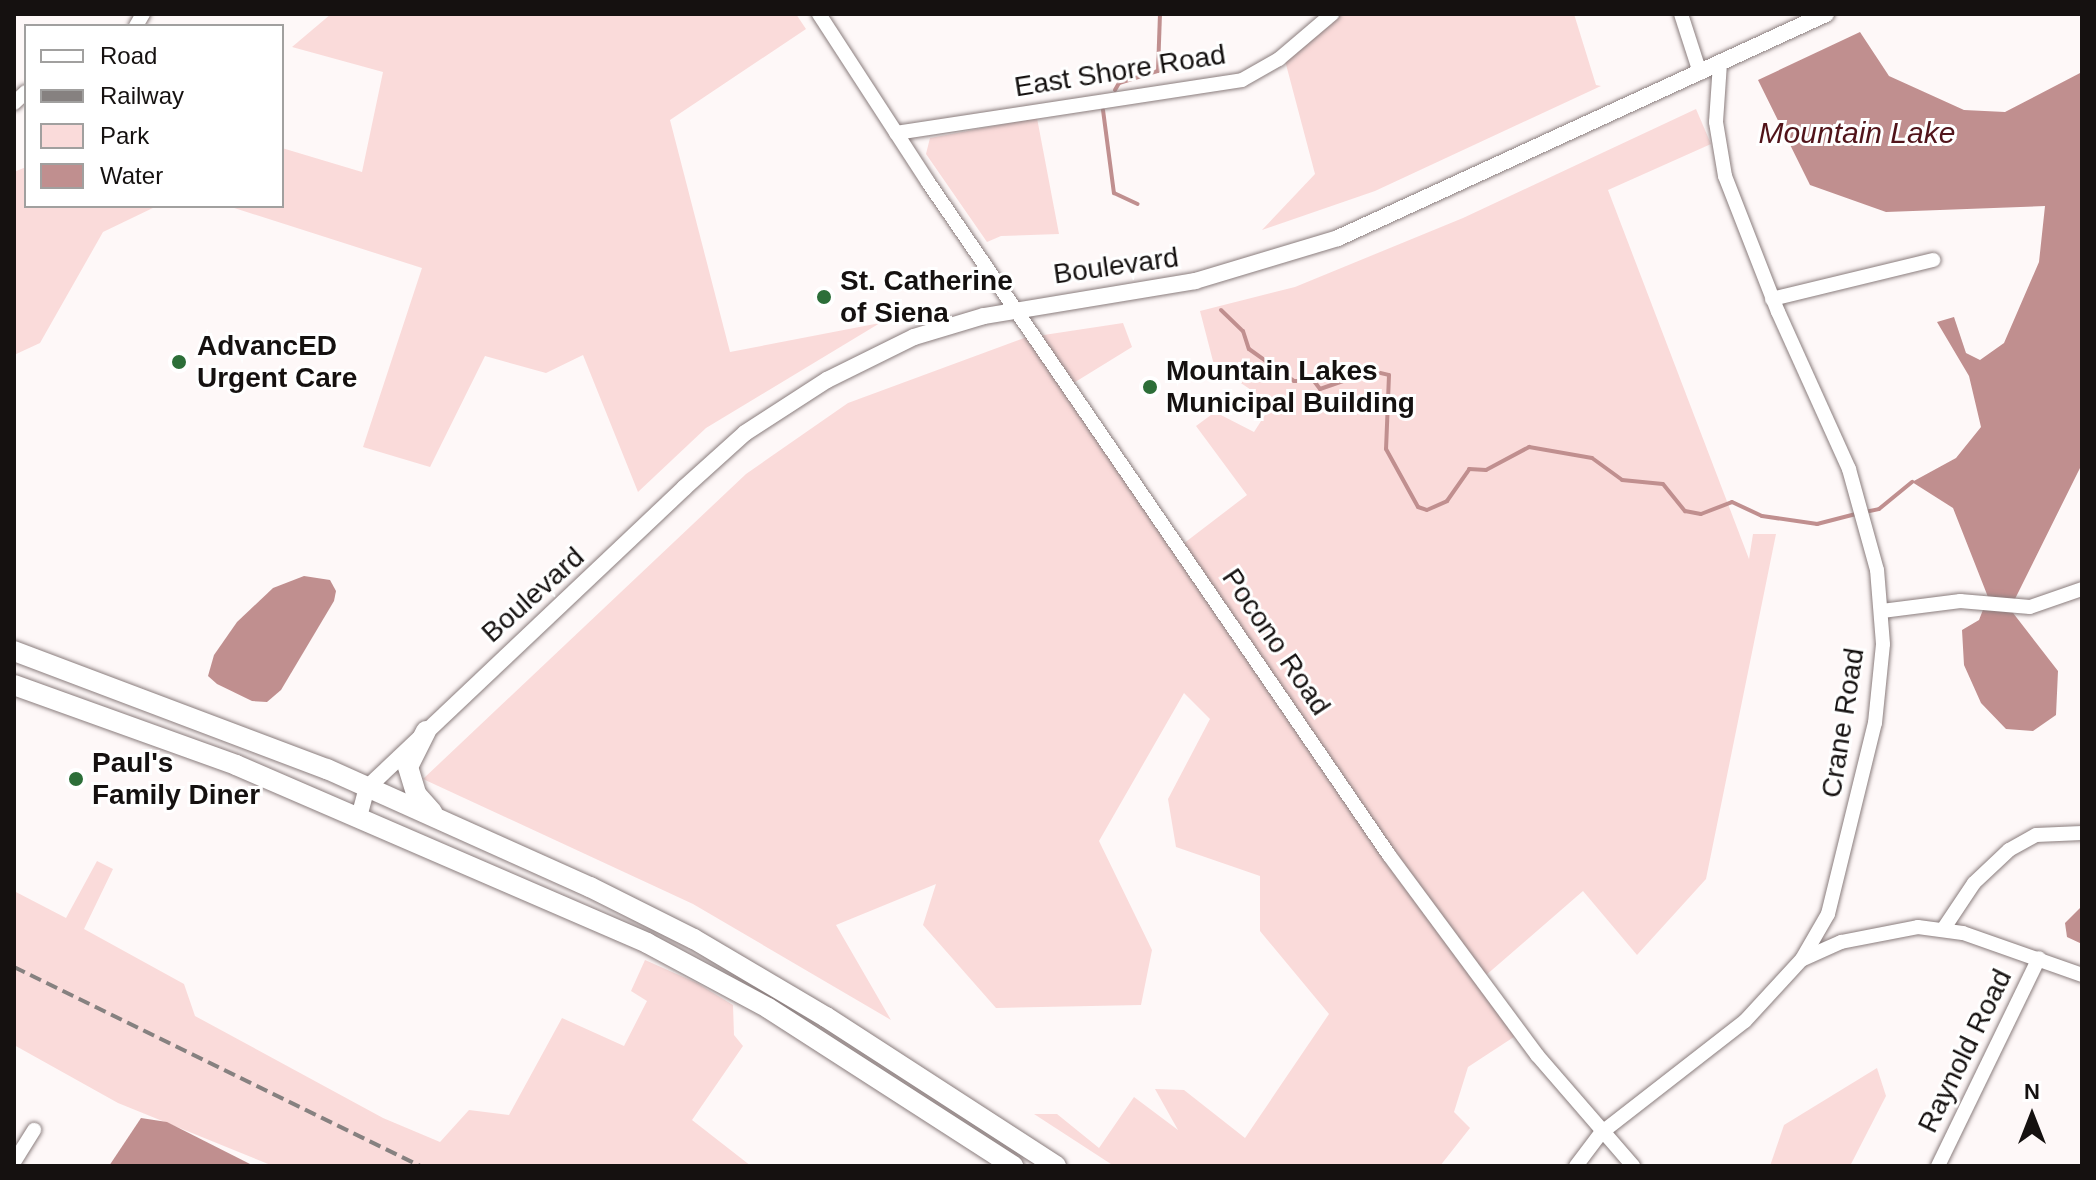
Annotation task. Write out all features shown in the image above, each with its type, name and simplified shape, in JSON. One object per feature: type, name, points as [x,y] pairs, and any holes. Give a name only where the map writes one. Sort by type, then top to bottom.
[{"type":"highway","points":[[14,651],[367,788],[694,939],[1056,1166]]},
{"type":"highway","points":[[14,685],[162,736],[603,923],[768,1008],[1013,1166]]},
{"type":"highway","points":[[426,731],[408,767],[416,794],[437,818]]},
{"type":"main road","name":"Boulevard","points":[[367,788],[745,433],[789,402],[878,354],[914,337],[1015,308],[1195,281],[1324,243],[1826,14]]},
{"type":"main road","points":[[359,817],[367,788]]},
{"type":"street","name":"Pocono Road","points":[[819,14],[896,133],[1398,867],[1601,1133],[1633,1166]]},
{"type":"street","name":"East Shore Road","points":[[896,133],[1242,80],[1279,59],[1332,14]]},
{"type":"street","points":[[1681,14],[1700,73]]},
{"type":"street","name":"Crane Road","points":[[1576,1166],[1601,1133],[1745,1021],[1802,959],[1828,914],[1869,754],[1883,644],[1882,611],[1862,510],[1835,432],[1772,299],[1725,176],[1716,122],[1720,64]]},
{"type":"street","points":[[1772,299],[1933,260]]},
{"type":"street","points":[[1882,611],[1968,601],[2014,608],[2082,589]]},
{"type":"street","points":[[1944,928],[1960,901],[2009,850],[2036,835],[2082,833]]},
{"type":"street","points":[[1802,959],[1841,942],[1891,929],[1944,928],[2082,975]]},
{"type":"street","name":"Raynold Road","points":[[1938,1166],[2039,958]]},
{"type":"street","points":[[14,1162],[34,1130]]},
{"type":"green space","points":[[331,14],[796,14],[806,29],[670,120],[730,352],[880,323],[706,428],[638,492],[583,355],[546,373],[485,356],[430,467],[363,447],[422,268],[234,208],[284,208],[284,149],[362,172],[383,72],[292,47]]},
{"type":"green space","points":[[1333,14],[1574,14],[1596,85],[1601,86],[1375,191],[1262,230],[1315,174],[1283,53]]},
{"type":"green space","points":[[1696,109],[1711,144],[1608,190],[1749,559],[1753,534],[1776,534],[1706,879],[1637,955],[1583,891],[1485,976],[1523,1031],[1468,1067],[1454,1112],[1470,1128],[1440,1166],[1114,1166],[1034,1114],[1057,1114],[1099,1148],[1134,1097],[1178,1130],[1155,1089],[1184,1090],[1245,1138],[1329,1014],[1260,931],[1260,876],[1176,847],[1168,799],[1210,719],[1184,693],[1099,841],[1152,950],[1141,1005],[996,1008],[923,925],[936,884],[836,925],[891,1020],[693,904],[423,779],[746,474],[848,403],[1024,338],[1123,323],[1132,347],[1072,384],[1183,544],[1247,495],[1196,426],[1215,412],[1254,432],[1272,404],[1214,365],[1200,311],[1295,287],[1463,218]]},
{"type":"green space","points":[[1037,118],[1059,234],[1001,236],[987,242],[926,154],[930,138]]},
{"type":"green space","points":[[24,168],[24,208],[153,208],[103,232],[40,343],[14,355],[14,172]]},
{"type":"green space","points":[[97,861],[113,869],[84,929],[184,984],[195,1016],[383,1118],[440,1142],[469,1110],[509,1115],[562,1018],[624,1046],[647,1001],[631,991],[645,960],[697,983],[733,1005],[734,1035],[743,1046],[692,1120],[751,1166],[273,1166],[118,1103],[14,1045],[14,891],[66,918]]},
{"type":"green space","points":[[1877,1068],[1886,1096],[1850,1166],[1770,1166],[1784,1125]]},
{"type":"water","name":"Mountain Lake","points":[[1860,32],[1889,76],[1964,110],[2005,112],[2082,72],[2082,464],[2010,609],[2058,671],[2056,715],[2033,731],[2006,729],[1981,703],[1964,665],[1962,630],[1979,620],[1988,597],[1953,508],[1912,482],[1956,458],[1981,427],[1969,376],[1937,322],[1954,317],[1966,353],[1980,360],[2004,343],[2039,262],[2045,206],[1886,212],[1810,185],[1758,80]]},
{"type":"water","points":[[304,576],[330,580],[336,591],[334,601],[281,690],[267,702],[252,701],[217,684],[208,676],[214,655],[237,622],[273,588]]},
{"type":"water","points":[[2082,906],[2082,944],[2067,937],[2065,923]]},
{"type":"water","points":[[141,1118],[167,1122],[254,1166],[109,1166]]},
{"type":"waterway","points":[[1115,90],[1119,83],[1158,71],[1160,14]]},
{"type":"waterway","points":[[1103,110],[1114,193],[1138,204]]},
{"type":"waterway","points":[[1221,310],[1243,331],[1249,349],[1294,381],[1314,381],[1320,389],[1372,371],[1389,375],[1386,449],[1418,507],[1427,510],[1447,501],[1469,469],[1486,470],[1529,447],[1592,458],[1622,480],[1663,484],[1685,511],[1701,514],[1732,502],[1762,516],[1817,524],[1856,514]]},
{"type":"waterway","points":[[1865,512],[1879,509],[1912,482]]},
{"type":"railway","points":[[14,967],[420,1166]]},
{"type":"place","name":"St. Catherine of Siena","points":[[824,297]]},
{"type":"place","name":"AdvancED Urgent Care","points":[[179,362]]},
{"type":"place","name":"Mountain Lakes Municipal Building","points":[[1150,387]]},
{"type":"place","name":"Paul's Family Diner","points":[[76,779]]}]
